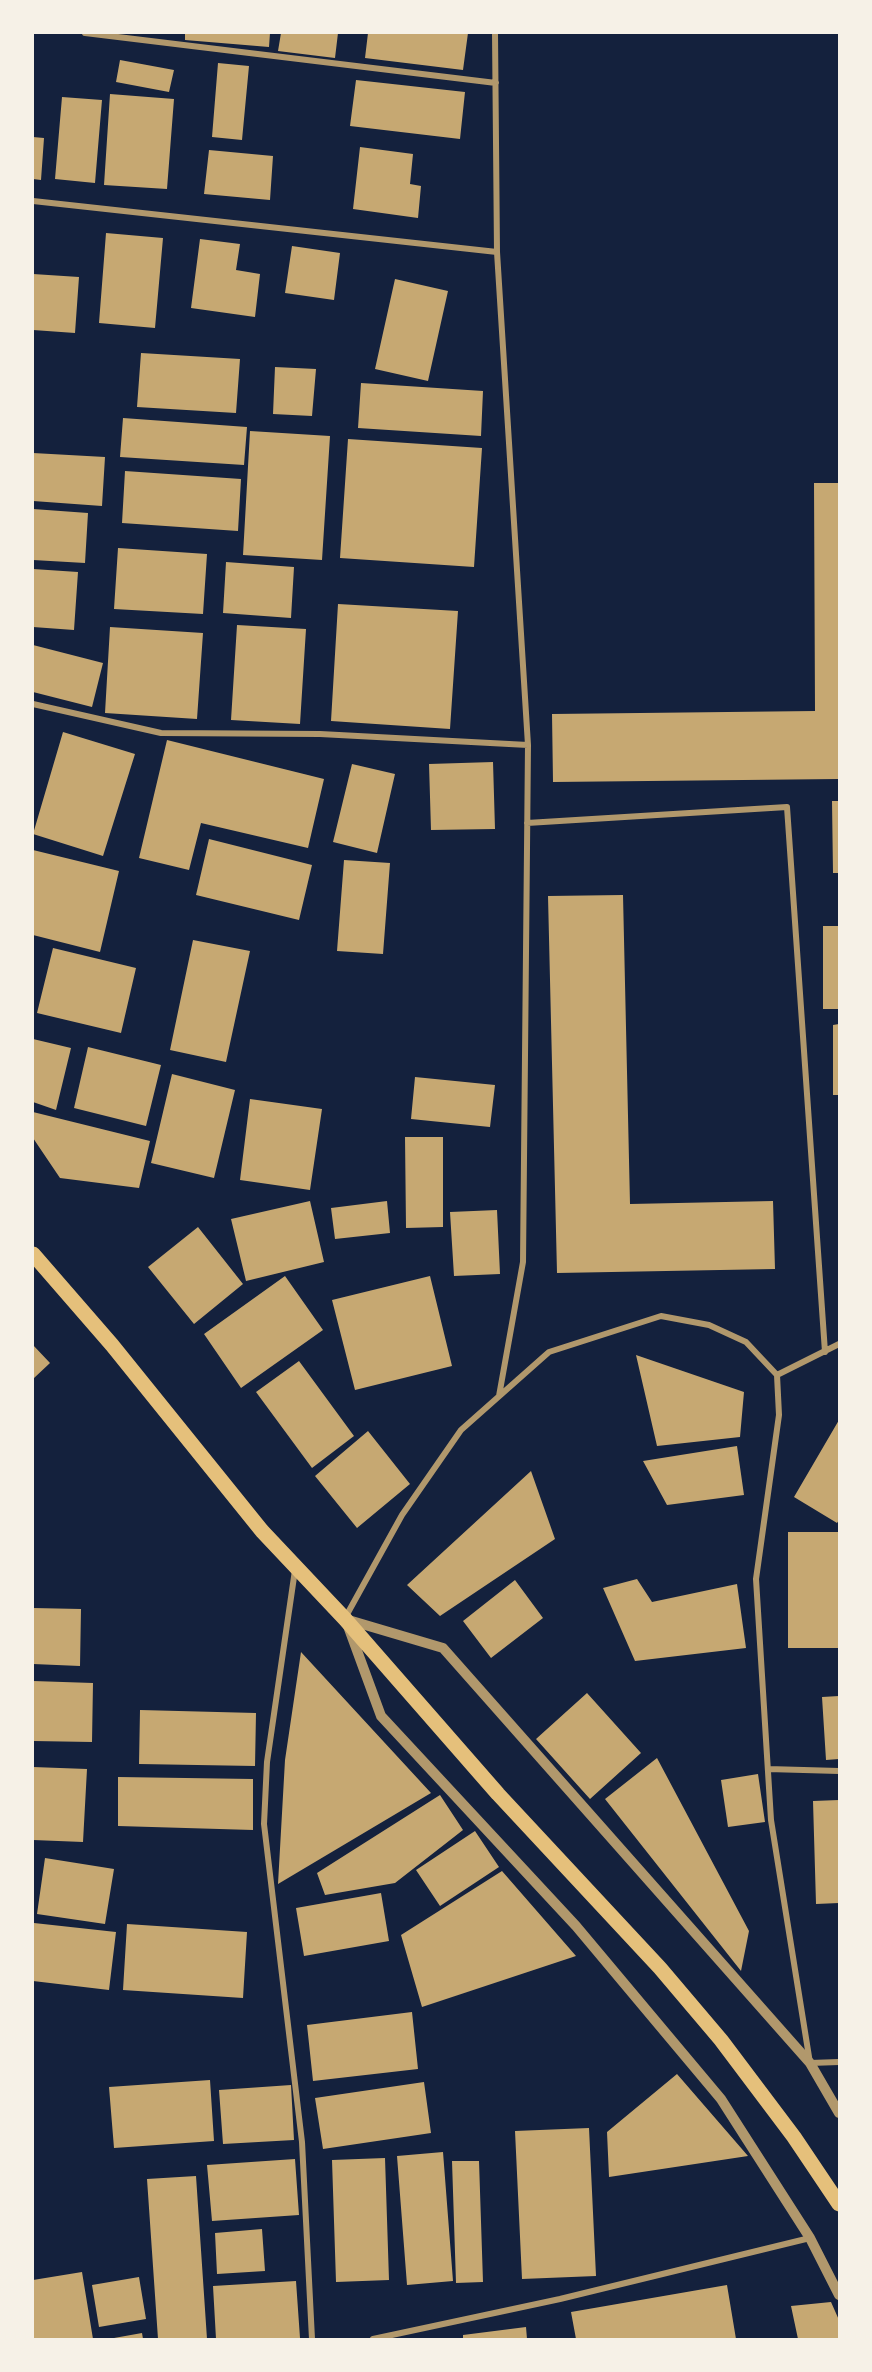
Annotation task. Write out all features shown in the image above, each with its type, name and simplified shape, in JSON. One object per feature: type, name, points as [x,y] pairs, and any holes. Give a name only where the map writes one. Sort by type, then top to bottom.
[{"type":"main road","points":[[33,1254],[112,1345],[262,1531],[345,1618],[568,1870],[660,1968],[721,2040],[794,2137],[839,2204]]},
{"type":"street","points":[[85,33],[496,83]]},
{"type":"street","points":[[495,33],[497,252],[528,745],[523,1262],[499,1396]]},
{"type":"street","points":[[33,201],[497,252]]},
{"type":"street","points":[[33,704],[161,733],[320,734],[528,745]]},
{"type":"street","points":[[527,823],[787,807],[825,1352]]},
{"type":"street","points":[[810,2063],[771,1820],[756,1579],[779,1415],[777,1376],[746,1342],[709,1324],[662,1316],[549,1352],[460,1430],[402,1515],[345,1618],[381,1716],[576,1926],[721,2099],[810,2238],[839,2295]]},
{"type":"street","points":[[777,1376],[839,1344]]},
{"type":"street","points":[[296,1568],[267,1762],[264,1824],[302,2142],[312,2339]]},
{"type":"street","points":[[345,1618],[443,1648],[810,2063],[839,2113]]},
{"type":"street","points":[[768,1769],[839,1771]]},
{"type":"street","points":[[810,2063],[839,2062]]},
{"type":"street","points":[[373,2339],[560,2299],[810,2238]]},
{"type":"building","points":[[185,33],[270,33],[269,47],[185,40]]},
{"type":"building","points":[[281,33],[338,33],[335,58],[278,51]]},
{"type":"building","points":[[368,33],[468,33],[463,70],[365,58]]},
{"type":"building","points":[[120,60],[174,70],[169,92],[116,82]]},
{"type":"building","points":[[218,63],[249,66],[242,140],[212,137]]},
{"type":"building","points":[[356,80],[465,92],[460,139],[350,126]]},
{"type":"building","points":[[110,94],[174,99],[167,189],[104,185]]},
{"type":"building","points":[[62,97],[102,100],[95,183],[55,179]]},
{"type":"building","points":[[33,137],[44,138],[41,180],[33,179]]},
{"type":"building","points":[[360,147],[413,154],[410,184],[421,186],[418,218],[353,209]]},
{"type":"building","points":[[209,150],[273,156],[270,200],[204,194]]},
{"type":"building","points":[[106,233],[163,238],[155,328],[99,323]]},
{"type":"building","points":[[200,239],[240,244],[236,270],[260,274],[255,317],[191,308]]},
{"type":"building","points":[[292,246],[340,253],[334,300],[285,293]]},
{"type":"building","points":[[33,274],[79,277],[75,333],[33,330]]},
{"type":"building","points":[[395,279],[448,291],[428,381],[375,369]]},
{"type":"building","points":[[141,353],[240,359],[236,413],[137,407]]},
{"type":"building","points":[[275,367],[316,369],[312,416],[273,414]]},
{"type":"building","points":[[361,383],[483,391],[481,436],[358,428]]},
{"type":"building","points":[[123,418],[247,427],[244,465],[120,457]]},
{"type":"building","points":[[250,431],[330,436],[322,560],[243,555]]},
{"type":"building","points":[[348,439],[482,448],[474,567],[340,558]]},
{"type":"building","points":[[33,453],[105,457],[102,506],[33,501]]},
{"type":"building","points":[[125,471],[241,479],[238,531],[122,523]]},
{"type":"building","points":[[814,483],[839,483],[839,779],[553,782],[552,714],[815,711]]},
{"type":"building","points":[[33,509],[88,513],[85,563],[33,560]]},
{"type":"building","points":[[118,548],[207,554],[203,614],[114,609]]},
{"type":"building","points":[[226,562],[294,567],[291,618],[223,613]]},
{"type":"building","points":[[33,569],[78,572],[74,630],[33,627]]},
{"type":"building","points":[[338,604],[458,611],[450,729],[331,721]]},
{"type":"building","points":[[237,625],[306,629],[300,724],[231,720]]},
{"type":"building","points":[[110,627],[203,633],[197,719],[105,713]]},
{"type":"building","points":[[33,645],[103,663],[92,707],[33,692]]},
{"type":"building","points":[[63,732],[135,754],[103,856],[33,834]]},
{"type":"building","points":[[167,740],[324,779],[308,848],[201,823],[189,870],[139,858]]},
{"type":"building","points":[[493,762],[495,829],[431,830],[429,764]]},
{"type":"building","points":[[352,764],[395,774],[377,853],[333,842]]},
{"type":"building","points":[[832,801],[839,801],[839,873],[833,873]]},
{"type":"building","points":[[209,839],[312,865],[299,920],[196,895]]},
{"type":"building","points":[[33,850],[119,871],[100,952],[33,935]]},
{"type":"building","points":[[344,860],[390,863],[383,954],[337,951]]},
{"type":"building","points":[[623,895],[630,1204],[773,1201],[775,1269],[557,1273],[548,896]]},
{"type":"building","points":[[823,926],[839,926],[839,1009],[823,1009]]},
{"type":"building","points":[[193,940],[250,951],[226,1062],[170,1050]]},
{"type":"building","points":[[53,948],[136,968],[121,1033],[37,1013]]},
{"type":"building","points":[[839,1024],[839,1095],[833,1095],[833,1025]]},
{"type":"building","points":[[33,1039],[71,1048],[56,1110],[33,1102]]},
{"type":"building","points":[[88,1047],[161,1065],[146,1126],[74,1108]]},
{"type":"building","points":[[172,1074],[235,1090],[214,1178],[151,1163]]},
{"type":"building","points":[[415,1077],[495,1085],[490,1127],[411,1119]]},
{"type":"building","points":[[250,1099],[322,1109],[310,1190],[240,1180]]},
{"type":"building","points":[[33,1112],[150,1141],[139,1188],[60,1178],[33,1138]]},
{"type":"building","points":[[405,1137],[443,1137],[443,1227],[406,1228]]},
{"type":"building","points":[[310,1201],[324,1262],[246,1281],[231,1219]]},
{"type":"building","points":[[387,1201],[390,1233],[335,1239],[331,1208]]},
{"type":"building","points":[[497,1210],[500,1274],[454,1276],[450,1212]]},
{"type":"building","points":[[198,1227],[243,1284],[194,1324],[148,1267]]},
{"type":"building","points":[[285,1276],[323,1330],[241,1388],[204,1334]]},
{"type":"building","points":[[430,1276],[452,1366],[355,1390],[332,1300]]},
{"type":"building","points":[[33,1345],[50,1363],[33,1379]]},
{"type":"building","points":[[636,1355],[744,1392],[740,1437],[657,1446]]},
{"type":"building","points":[[299,1361],[354,1436],[312,1468],[256,1392]]},
{"type":"building","points":[[839,1420],[839,1520],[837,1523],[794,1497]]},
{"type":"building","points":[[368,1431],[410,1484],[357,1528],[315,1476]]},
{"type":"building","points":[[737,1446],[744,1495],[667,1505],[643,1461]]},
{"type":"building","points":[[531,1471],[555,1539],[440,1616],[407,1585]]},
{"type":"building","points":[[788,1532],[839,1532],[839,1648],[788,1648]]},
{"type":"building","points":[[637,1579],[652,1602],[737,1584],[746,1648],[635,1661],[603,1588]]},
{"type":"building","points":[[515,1580],[543,1618],[491,1658],[463,1621]]},
{"type":"building","points":[[33,1608],[81,1609],[80,1666],[33,1664]]},
{"type":"building","points":[[301,1652],[431,1793],[278,1884],[285,1760]]},
{"type":"building","points":[[33,1681],[93,1683],[92,1742],[33,1741]]},
{"type":"building","points":[[587,1693],[641,1753],[590,1799],[536,1739]]},
{"type":"building","points":[[839,1696],[839,1759],[826,1760],[822,1697]]},
{"type":"building","points":[[140,1710],[256,1713],[255,1766],[139,1764]]},
{"type":"building","points":[[657,1758],[749,1931],[741,1971],[605,1799]]},
{"type":"building","points":[[33,1767],[87,1769],[83,1842],[33,1840]]},
{"type":"building","points":[[758,1774],[765,1822],[728,1827],[721,1780]]},
{"type":"building","points":[[118,1777],[253,1779],[253,1830],[118,1826]]},
{"type":"building","points":[[440,1795],[463,1830],[395,1883],[325,1895],[317,1873]]},
{"type":"building","points":[[839,1800],[839,1903],[816,1904],[813,1801]]},
{"type":"building","points":[[475,1831],[499,1867],[440,1906],[416,1870]]},
{"type":"building","points":[[45,1858],[114,1869],[105,1924],[37,1914]]},
{"type":"building","points":[[502,1871],[576,1956],[422,2007],[401,1935]]},
{"type":"building","points":[[381,1893],[389,1941],[304,1956],[296,1908]]},
{"type":"building","points":[[34,1923],[116,1932],[109,1990],[33,1981]]},
{"type":"building","points":[[127,1924],[247,1932],[243,1998],[123,1990]]},
{"type":"building","points":[[412,2012],[418,2069],[313,2081],[307,2025]]},
{"type":"building","points":[[677,2074],[748,2156],[609,2177],[607,2132]]},
{"type":"building","points":[[210,2080],[214,2141],[114,2148],[109,2087]]},
{"type":"building","points":[[424,2082],[431,2133],[323,2149],[315,2098]]},
{"type":"building","points":[[291,2085],[294,2140],[223,2144],[219,2090]]},
{"type":"building","points":[[589,2128],[596,2276],[522,2279],[515,2131]]},
{"type":"building","points":[[443,2152],[453,2281],[407,2285],[397,2156]]},
{"type":"building","points":[[385,2158],[389,2280],[336,2282],[332,2160]]},
{"type":"building","points":[[295,2159],[299,2215],[212,2221],[207,2165]]},
{"type":"building","points":[[452,2161],[479,2161],[483,2282],[456,2283]]},
{"type":"building","points":[[196,2176],[207,2339],[158,2339],[147,2179]]},
{"type":"building","points":[[262,2229],[265,2271],[217,2274],[215,2233]]},
{"type":"building","points":[[82,2272],[93,2339],[33,2339],[33,2280]]},
{"type":"building","points":[[139,2277],[146,2319],[99,2327],[92,2285]]},
{"type":"building","points":[[296,2281],[300,2338],[216,2339],[213,2286]]},
{"type":"building","points":[[727,2285],[736,2339],[576,2339],[571,2312]]},
{"type":"building","points":[[831,2302],[839,2320],[839,2339],[798,2339],[791,2306]]},
{"type":"building","points":[[526,2327],[527,2339],[463,2339],[463,2335]]},
{"type":"building","points":[[142,2333],[143,2339],[114,2339],[114,2338]]}]
